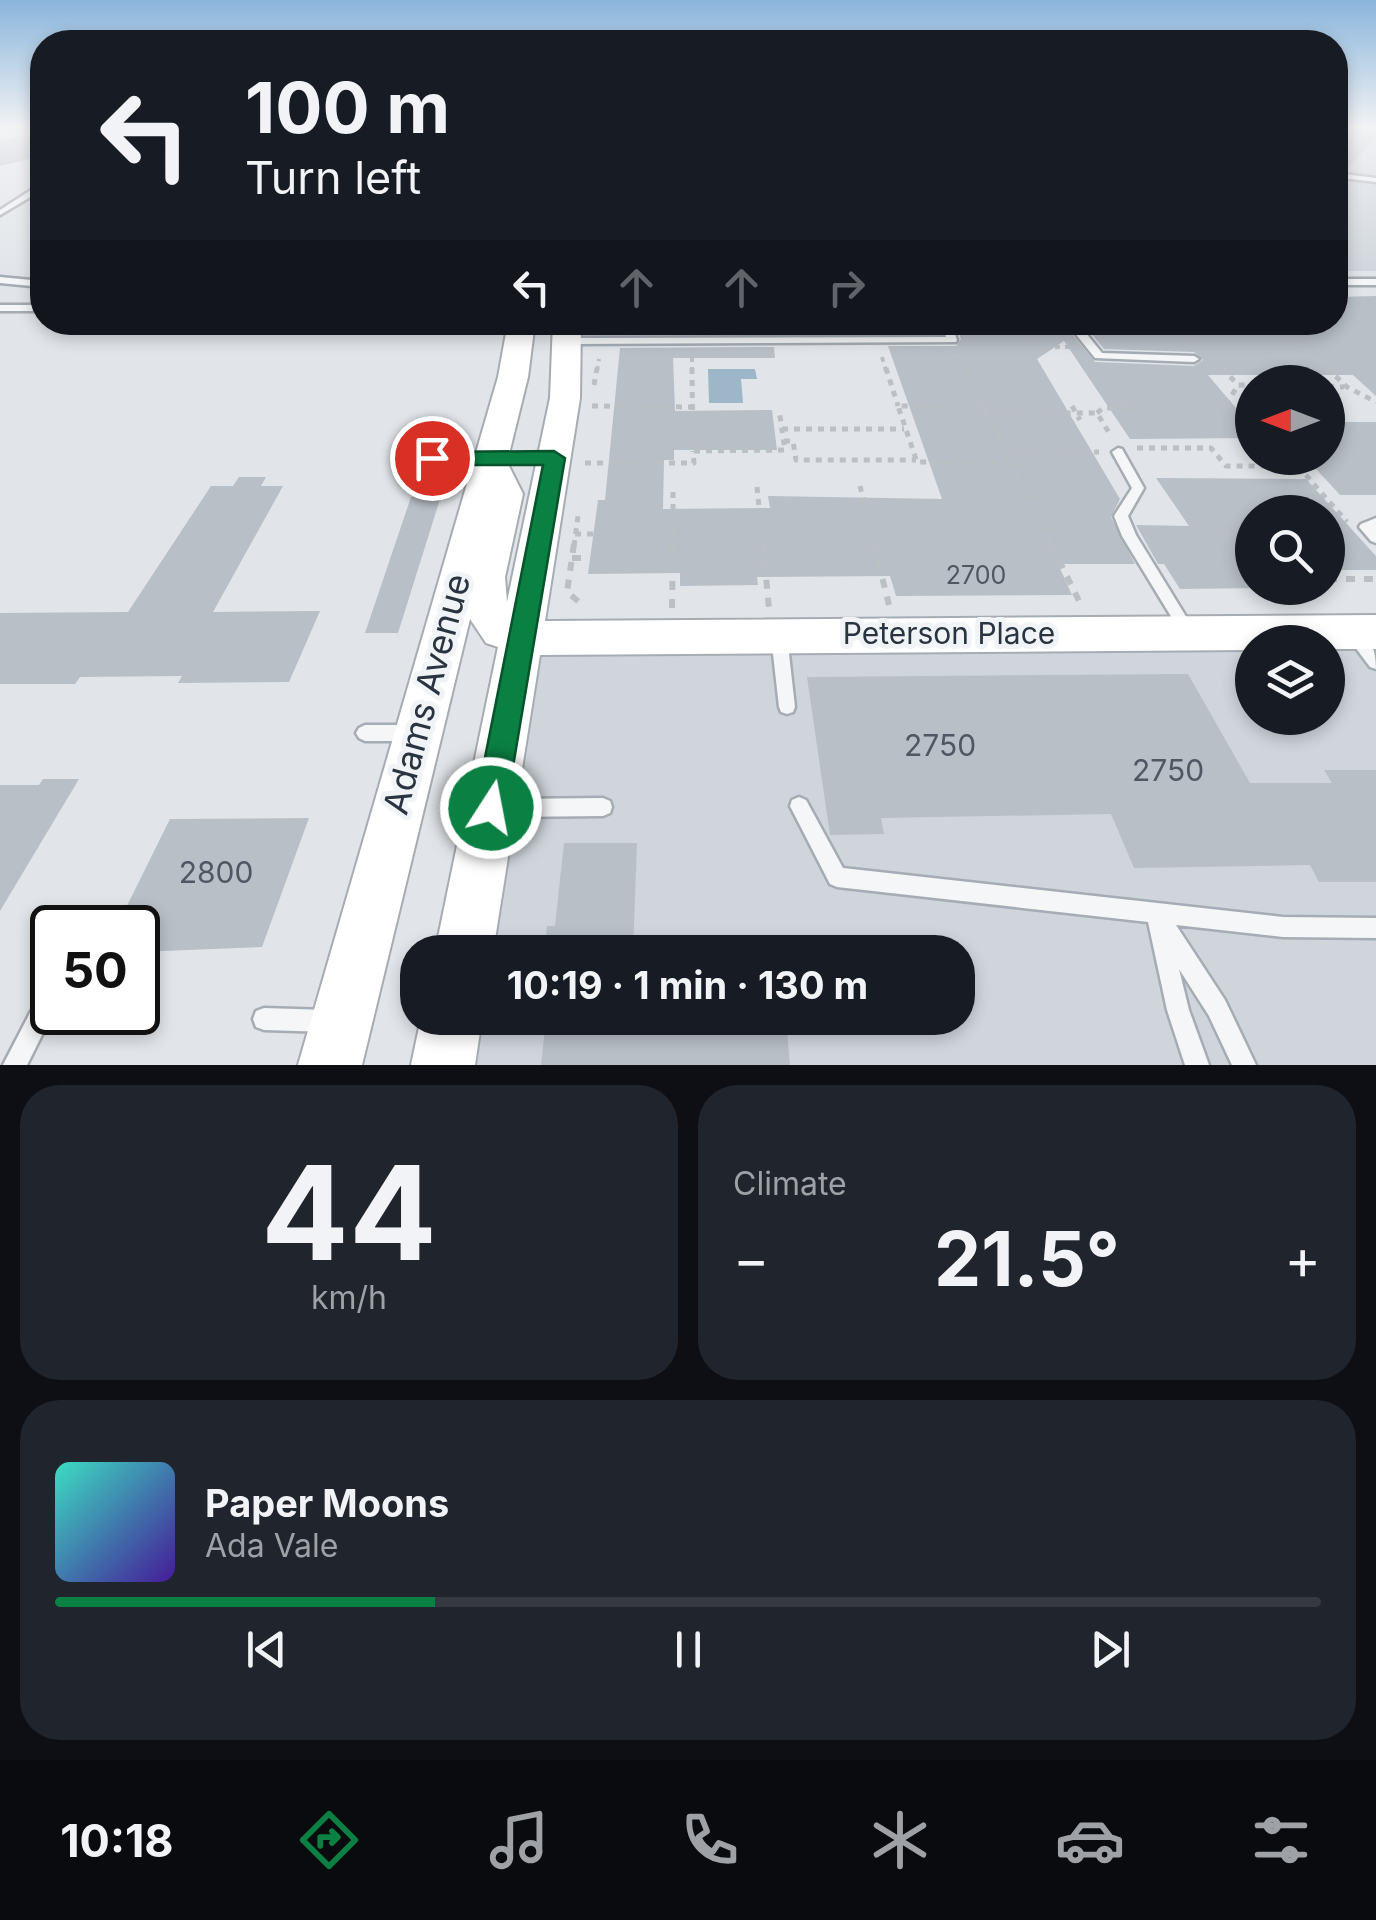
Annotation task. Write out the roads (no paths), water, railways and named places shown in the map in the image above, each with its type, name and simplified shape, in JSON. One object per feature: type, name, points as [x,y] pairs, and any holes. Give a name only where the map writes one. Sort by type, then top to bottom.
[{"type":"main road","name":"Adams Avenue","points":[[336,1043],[391,733],[489,459],[513,377],[520,335]]},
{"type":"main road","points":[[467,935],[522,638],[578,461],[568,335]]},
{"type":"main road","points":[[522,638],[501,631],[488,614],[485,577],[506,494],[489,459],[578,461]]},
{"type":"main road","name":"Peterson Place","points":[[522,638],[771,614],[1368,642]]},
{"type":"main road","points":[[443,1065],[449,1035]]},
{"type":"lane","points":[[0,213],[30,194]]},
{"type":"lane","points":[[0,280],[30,283]]},
{"type":"lane","points":[[1348,282],[1376,282]]},
{"type":"lane","points":[[0,308],[30,308]]},
{"type":"lane","points":[[614,335],[692,340],[952,340],[950,335]]},
{"type":"lane","points":[[1082,335],[1099,356],[1194,359]]},
{"type":"lane","points":[[1118,450],[1138,488],[1121,516],[1129,536],[1188,632]]},
{"type":"lane","points":[[432,458],[489,459]]},
{"type":"lane","points":[[1376,522],[1366,528],[1376,538]]},
{"type":"lane","points":[[771,614],[787,707]]},
{"type":"lane","points":[[799,806],[838,876],[1283,927],[1376,928]]},
{"type":"lane","points":[[491,808],[602,808]]},
{"type":"lane","points":[[1156,913],[1178,1010],[1197,1065]]},
{"type":"lane","points":[[1156,913],[1217,1008],[1244,1065]]},
{"type":"lane","points":[[264,1019],[336,1043]]},
{"type":"lane","points":[[15,1065],[31,1035]]},
{"type":"water","points":[[708,369],[755,369],[757,379],[741,379],[743,403],[709,403]]}]
